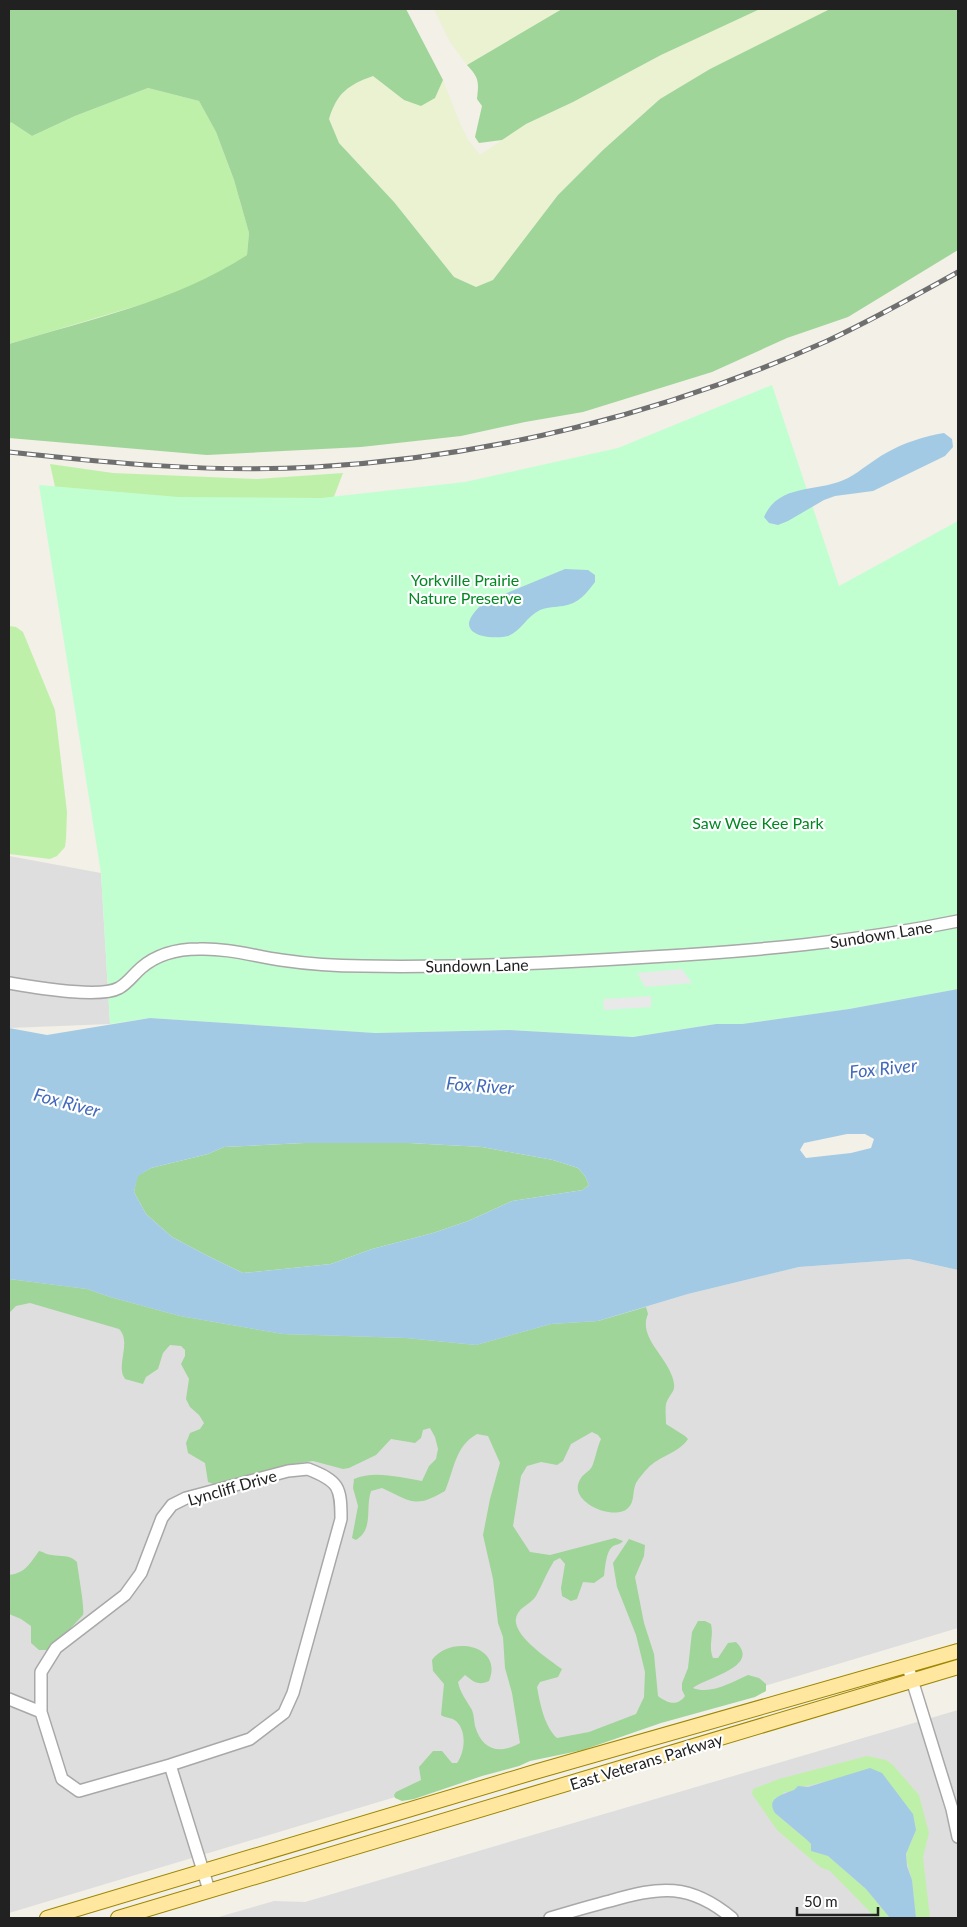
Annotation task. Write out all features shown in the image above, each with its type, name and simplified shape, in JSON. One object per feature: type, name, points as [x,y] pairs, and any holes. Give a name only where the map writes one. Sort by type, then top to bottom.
[{"type":"main road","name":"East Veterans Parkway","points":[[47,1918],[538,1771],[799,1695],[908,1667],[958,1651]]},
{"type":"main road","name":"East Veterans Parkway","points":[[118,1918],[958,1667]]},
{"type":"street","name":"Sundown Lane","points":[[9,983],[61,990],[109,992],[120,988],[142,967],[156,958],[168,953],[190,949],[217,950],[280,960],[336,965],[520,964],[799,946],[911,931],[958,921]]},
{"type":"street","name":"Lyncliff Drive","points":[[308,1469],[325,1476],[336,1485],[341,1499],[341,1519],[293,1693],[284,1713],[250,1739],[170,1765],[79,1791],[62,1778],[41,1712],[41,1672],[56,1648],[125,1596],[141,1573],[159,1525],[172,1505],[186,1498],[288,1471],[308,1469]]},
{"type":"street","points":[[908,1667],[952,1809],[958,1837]]},
{"type":"street","points":[[9,1699],[41,1712]]},
{"type":"street","points":[[170,1765],[209,1890]]},
{"type":"street","points":[[550,1918],[640,1892],[665,1889],[696,1896],[718,1906],[732,1918]]},
{"type":"shaded area","points":[[9,856],[101,873],[110,1024],[9,1028]]},
{"type":"shaded area","points":[[682,969],[692,983],[645,987],[637,973]]},
{"type":"shaded area","points":[[651,996],[651,1007],[604,1010],[603,999]]},
{"type":"shaded area","points":[[909,1259],[958,1270],[958,1628],[9,1913],[9,1279],[598,1321],[688,1294],[799,1267]]},
{"type":"shaded area","points":[[958,1710],[958,1918],[215,1918],[274,1901],[305,1902]]},
{"type":"green space","points":[[9,9],[406,9],[443,80],[435,98],[421,106],[404,100],[373,76],[345,91],[332,110],[329,119],[339,143],[394,202],[454,277],[476,287],[493,280],[558,195],[603,150],[660,99],[710,69],[830,9],[958,9],[958,250],[848,317],[787,338],[712,372],[583,412],[461,436],[361,447],[207,455],[9,438],[9,344],[131,308],[191,285],[247,255],[249,233],[234,180],[216,132],[199,101],[148,88],[75,116],[32,136],[11,122],[9,125]]},
{"type":"green space","points":[[434,9],[562,9],[467,65],[450,42]]},
{"type":"green space","points":[[562,9],[760,9],[661,55],[573,102],[526,124],[502,140],[479,143],[475,137],[482,106],[477,99],[477,80],[467,65]]},
{"type":"green space","points":[[760,9],[830,9],[710,69],[660,99],[603,150],[558,195],[493,280],[476,287],[454,277],[394,202],[339,143],[329,119],[334,103],[352,83],[373,76],[404,100],[435,98],[443,80],[468,140],[480,155],[526,124],[573,102],[661,55]]},
{"type":"green space","points":[[148,88],[199,101],[216,132],[234,180],[249,233],[247,255],[220,273],[163,298],[9,344],[10,121],[32,136],[75,116]]},
{"type":"green space","name":"Saw Wee Kee Park","points":[[772,385],[839,586],[958,521],[958,989],[849,1009],[742,1024],[716,1024],[633,1037],[509,1030],[375,1033],[150,1018],[110,1024],[101,873],[39,485],[178,497],[321,498],[465,482],[618,448]]},
{"type":"green space","points":[[50,464],[113,473],[257,479],[343,473],[330,507],[65,532]]},
{"type":"green space","points":[[9,626],[16,627],[23,632],[55,710],[67,812],[65,847],[57,856],[50,859],[9,854]]},
{"type":"green space","points":[[304,1143],[409,1143],[482,1147],[553,1160],[578,1168],[585,1176],[589,1185],[583,1190],[512,1201],[468,1221],[433,1233],[372,1249],[331,1264],[243,1273],[172,1237],[146,1214],[134,1192],[137,1176],[151,1168],[208,1154],[224,1147]]},
{"type":"green space","points":[[9,1279],[87,1289],[180,1316],[283,1334],[406,1338],[476,1345],[551,1324],[598,1321],[646,1307],[649,1338],[669,1368],[674,1382],[674,1389],[666,1404],[666,1424],[688,1439],[680,1448],[658,1460],[646,1470],[636,1483],[630,1506],[620,1512],[598,1509],[587,1503],[579,1494],[578,1484],[582,1476],[592,1466],[601,1439],[592,1432],[571,1444],[563,1461],[557,1465],[541,1462],[527,1466],[521,1476],[513,1526],[530,1552],[550,1555],[615,1538],[623,1541],[610,1549],[606,1560],[604,1576],[594,1583],[583,1582],[577,1599],[571,1601],[562,1596],[561,1588],[565,1564],[560,1558],[554,1561],[536,1596],[517,1615],[516,1622],[524,1638],[540,1653],[562,1669],[558,1677],[540,1682],[537,1687],[543,1714],[557,1738],[589,1732],[636,1714],[644,1697],[645,1672],[636,1635],[617,1587],[613,1563],[629,1539],[645,1545],[644,1556],[635,1577],[644,1623],[654,1654],[658,1696],[675,1703],[685,1696],[682,1690],[682,1683],[688,1668],[692,1632],[698,1621],[705,1621],[711,1624],[713,1658],[718,1658],[728,1643],[736,1642],[742,1651],[742,1658],[737,1665],[728,1671],[693,1688],[700,1690],[714,1689],[748,1675],[759,1678],[766,1684],[766,1691],[755,1697],[661,1723],[583,1750],[530,1761],[414,1799],[402,1801],[395,1798],[396,1792],[421,1780],[419,1767],[433,1751],[442,1751],[452,1763],[457,1763],[462,1753],[464,1742],[460,1725],[456,1721],[441,1715],[444,1684],[433,1671],[432,1660],[440,1652],[461,1646],[472,1647],[482,1652],[489,1659],[492,1668],[489,1681],[476,1682],[465,1675],[458,1682],[459,1686],[472,1710],[478,1734],[487,1745],[492,1748],[505,1749],[520,1743],[512,1693],[505,1668],[503,1637],[498,1623],[493,1579],[483,1535],[500,1463],[488,1436],[477,1434],[464,1445],[456,1459],[445,1491],[435,1497],[413,1501],[382,1488],[371,1491],[367,1524],[362,1535],[356,1540],[352,1538],[358,1506],[353,1488],[354,1479],[362,1476],[379,1475],[422,1481],[429,1466],[436,1459],[438,1449],[430,1428],[423,1430],[421,1438],[415,1443],[391,1439],[376,1455],[349,1468],[343,1469],[313,1461],[286,1465],[225,1483],[213,1484],[208,1482],[205,1463],[188,1453],[186,1443],[190,1433],[200,1429],[204,1423],[199,1415],[190,1407],[186,1399],[189,1379],[181,1364],[185,1356],[185,1350],[181,1346],[170,1345],[163,1353],[158,1369],[146,1377],[143,1384],[125,1379],[122,1373],[124,1338],[119,1329],[30,1303],[16,1306],[9,1313]]},
{"type":"green space","points":[[39,1551],[50,1555],[68,1557],[77,1562],[82,1598],[83,1615],[50,1650],[39,1650],[31,1643],[31,1626],[9,1614],[9,1575],[24,1570]]},
{"type":"green space","points":[[867,1756],[886,1760],[893,1765],[919,1795],[929,1833],[923,1857],[930,1918],[916,1918],[907,1859],[908,1850],[914,1836],[828,1781],[784,1792],[775,1813],[811,1844],[812,1851],[828,1856],[866,1889],[890,1918],[876,1918],[830,1871],[820,1867],[777,1830],[752,1794],[753,1789],[779,1779]]},
{"type":"water","points":[[944,433],[952,439],[953,447],[945,456],[873,491],[835,496],[778,525],[769,523],[764,517],[771,506],[780,498],[790,493],[837,483],[900,446]]},
{"type":"water","points":[[565,569],[588,570],[595,575],[595,582],[578,600],[568,605],[540,610],[531,616],[517,631],[508,636],[484,636],[473,632],[470,628],[471,617],[485,602]]},
{"type":"water","name":"Fox River","points":[[958,989],[958,1270],[909,1259],[799,1267],[688,1294],[598,1321],[551,1324],[476,1345],[406,1338],[283,1334],[180,1316],[87,1289],[9,1279],[9,1028],[47,1035],[150,1018],[375,1033],[509,1030],[633,1037],[716,1024],[742,1024],[849,1009]],"holes":[[[847,1134],[865,1134],[874,1139],[871,1148],[851,1153],[806,1158],[800,1150],[804,1143]],[[304,1143],[409,1143],[482,1147],[553,1160],[578,1168],[585,1176],[589,1185],[583,1190],[512,1201],[468,1221],[433,1233],[372,1249],[331,1264],[243,1273],[172,1237],[146,1214],[134,1192],[138,1176],[151,1168],[208,1154],[224,1147]]]},
{"type":"water","points":[[870,1768],[882,1773],[913,1814],[916,1830],[906,1854],[907,1866],[912,1880],[916,1918],[890,1918],[866,1889],[828,1856],[811,1851],[811,1844],[775,1813],[773,1808],[772,1804],[777,1797],[794,1790],[798,1786],[808,1787]]},
{"type":"railway","points":[[9,452],[162,466],[277,469],[381,462],[512,442],[641,410],[704,390],[766,367],[844,333],[958,272]]},
{"type":"park label","name":"Yorkville Prairie Nature Preserve","points":[[465,588]]}]
